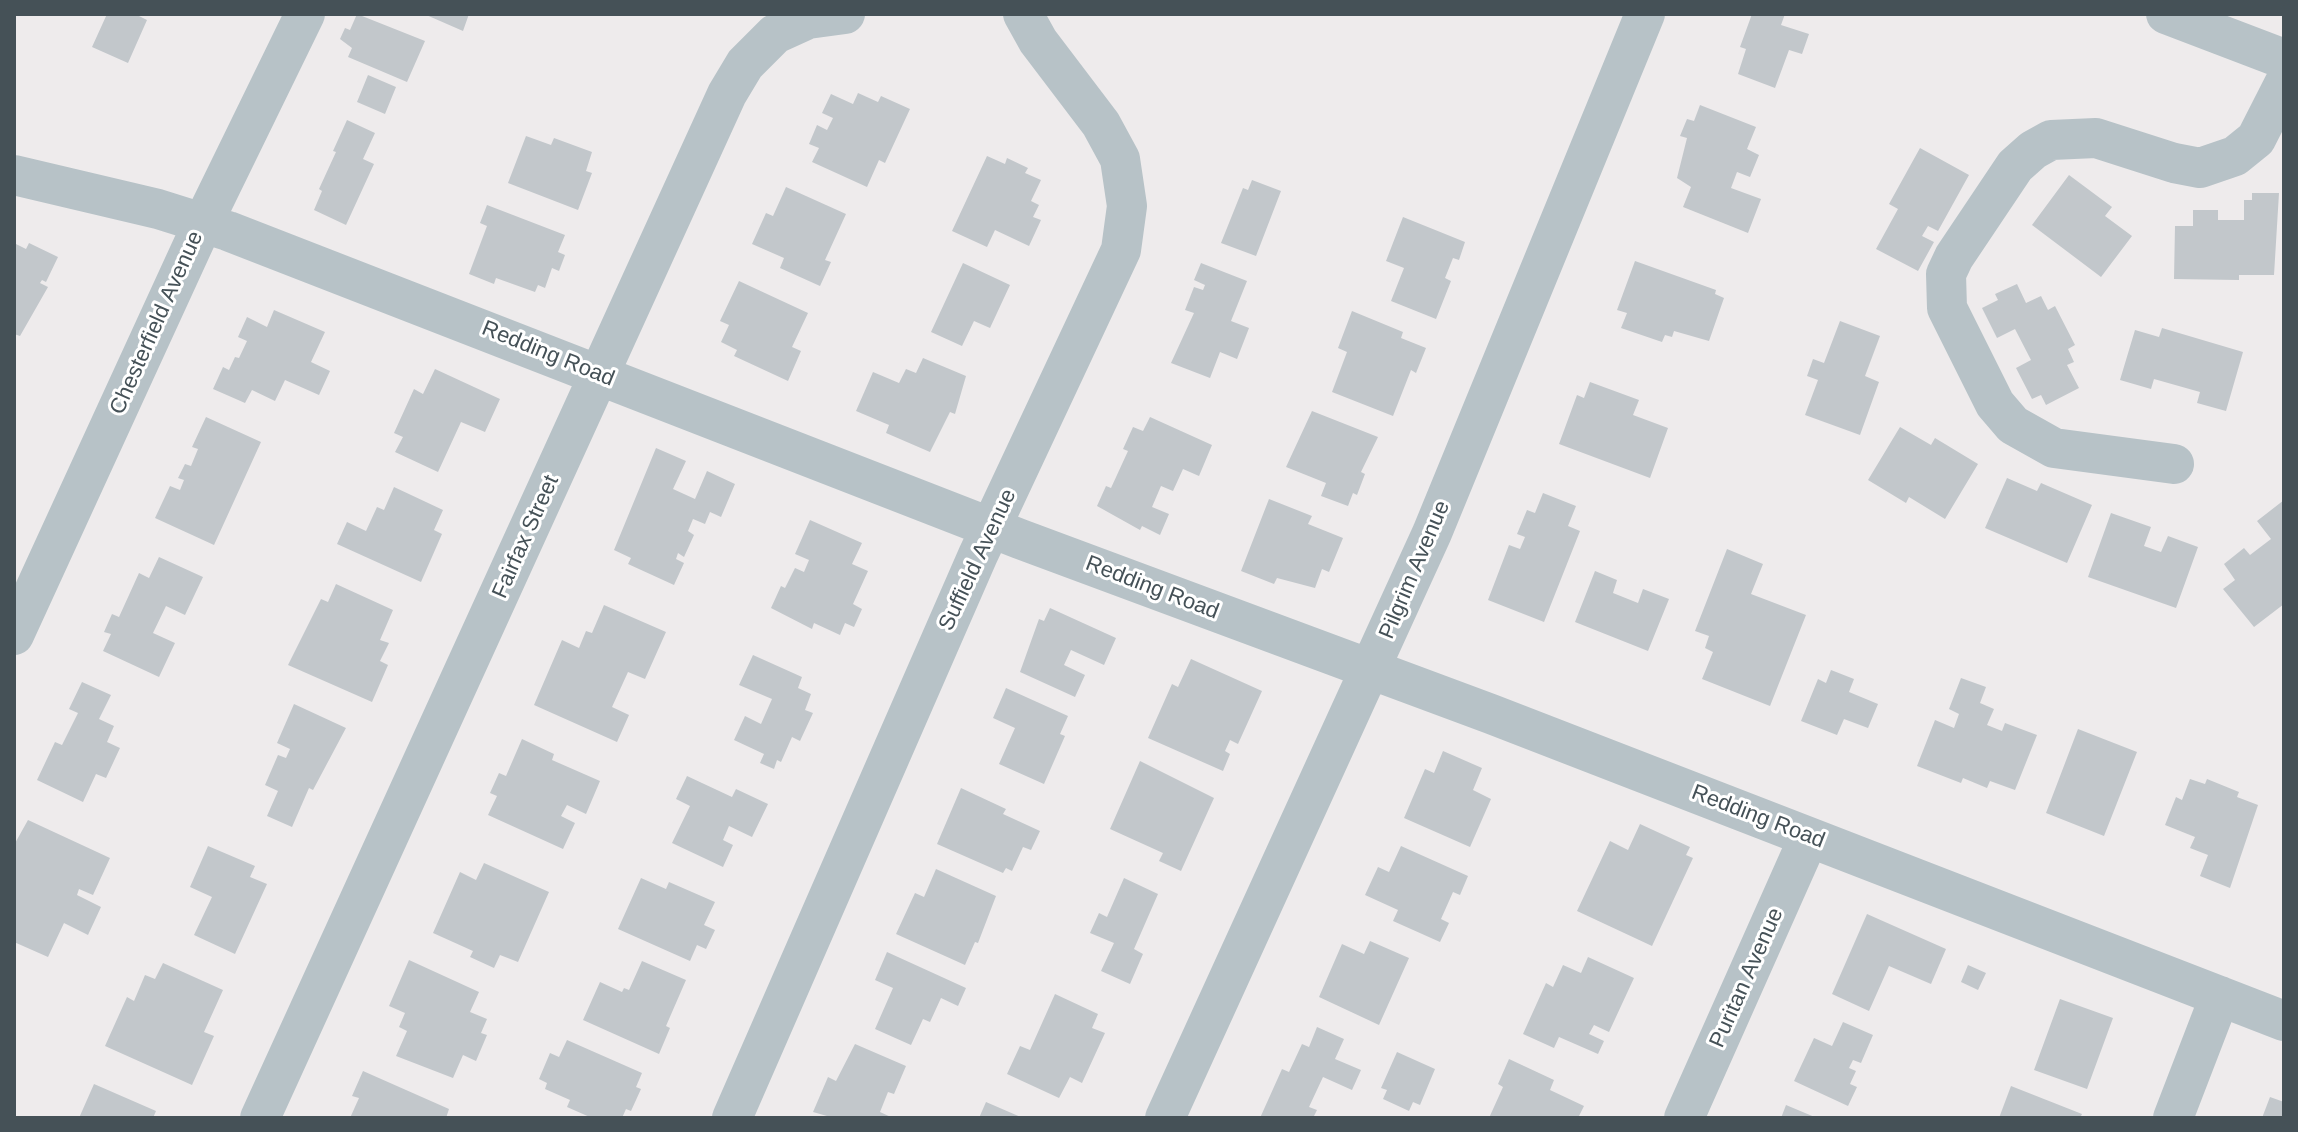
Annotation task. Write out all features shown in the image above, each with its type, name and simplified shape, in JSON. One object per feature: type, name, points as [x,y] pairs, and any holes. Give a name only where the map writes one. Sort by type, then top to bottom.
[{"type":"street","name":"Chesterfield Avenue","points":[[14,635],[203,223],[305,14]]},
{"type":"street","name":"Fairfax Street","points":[[260,1118],[727,94],[745,64],[765,41],[793,24],[845,14]]},
{"type":"street","name":"Suffield Avenue","points":[[732,1118],[992,528],[1113,272],[1126,230],[1127,206],[1120,159],[1101,124],[1038,41],[1023,14]]},
{"type":"street","name":"Pilgrim Avenue","points":[[1165,1118],[1371,670],[1525,312],[1645,14]]},
{"type":"street","points":[[2166,14],[2220,23],[2284,59]]},
{"type":"street","points":[[2174,464],[2054,448],[2013,425],[1995,404],[1947,308],[1946,274],[1954,257],[2015,166],[2033,150],[2051,140],[2096,138],[2174,163],[2200,168],[2218,163],[2256,139],[2284,84]]},
{"type":"street","name":"Redding Road","points":[[14,175],[203,223],[2284,1021]]},
{"type":"street","name":"Puritan Avenue","points":[[1684,1118],[1809,837]]},
{"type":"street","points":[[2173,1118],[2220,996]]},
{"type":"building","points":[[107,14],[135,14],[147,20],[128,63],[92,47]]},
{"type":"building","points":[[357,14],[425,41],[407,82],[348,57],[352,48],[340,39],[345,28],[350,30]]},
{"type":"building","points":[[424,14],[469,14],[463,31]]},
{"type":"building","points":[[1752,14],[1785,14],[1781,25],[1809,34],[1802,54],[1789,50],[1775,88],[1738,74],[1746,49],[1740,47]]},
{"type":"building","points":[[368,75],[396,87],[385,114],[357,102]]},
{"type":"building","points":[[858,93],[878,102],[881,96],[910,109],[885,163],[879,160],[867,187],[812,162],[819,148],[809,144],[817,125],[827,130],[833,118],[822,113],[831,94],[853,104]]},
{"type":"building","points":[[1700,105],[1756,127],[1747,149],[1759,155],[1750,177],[1737,172],[1731,188],[1761,199],[1748,233],[1683,207],[1691,187],[1677,178],[1687,138],[1680,136],[1687,119],[1694,121]]},
{"type":"building","points":[[347,120],[375,133],[363,159],[374,164],[346,225],[314,210],[322,191],[319,189]]},
{"type":"building","points":[[526,136],[551,145],[554,138],[592,152],[586,171],[592,173],[578,210],[508,183]]},
{"type":"building","points":[[1920,148],[1969,175],[1938,231],[1928,226],[1922,236],[1934,242],[1918,271],[1876,249],[1898,209],[1889,204]]},
{"type":"building","points":[[987,156],[1005,164],[1007,158],[1028,168],[1025,173],[1041,180],[1031,201],[1039,205],[1033,217],[1041,220],[1029,246],[995,230],[987,247],[952,231]]},
{"type":"building","points":[[2069,175],[2112,207],[2105,216],[2132,236],[2101,277],[2032,225]]},
{"type":"building","points":[[1252,180],[1281,191],[1256,256],[1221,243],[1243,188],[1248,190]]},
{"type":"building","points":[[786,187],[846,214],[825,260],[831,262],[820,286],[780,268],[784,258],[752,244],[766,213],[773,216]]},
{"type":"building","points":[[2252,193],[2279,193],[2274,275],[2239,275],[2239,280],[2174,279],[2175,226],[2193,226],[2193,210],[2218,210],[2218,220],[2244,220],[2244,200],[2252,200]]},
{"type":"building","points":[[487,205],[565,235],[558,252],[565,255],[559,271],[552,268],[545,288],[538,285],[535,292],[496,278],[494,284],[469,274],[487,226],[480,223]]},
{"type":"building","points":[[1403,217],[1465,242],[1459,260],[1453,258],[1445,278],[1451,281],[1436,319],[1391,301],[1404,268],[1386,261]]},
{"type":"building","points":[[14,243],[26,249],[29,243],[58,257],[46,282],[42,280],[40,283],[48,287],[20,336],[14,334]]},
{"type":"building","points":[[1635,261],[1716,290],[1715,294],[1724,298],[1709,341],[1674,331],[1672,337],[1665,335],[1662,342],[1621,328],[1627,313],[1617,310]]},
{"type":"building","points":[[963,263],[1010,285],[990,328],[974,321],[962,346],[931,332]]},
{"type":"building","points":[[1201,263],[1247,281],[1231,321],[1249,328],[1237,359],[1220,352],[1210,378],[1171,363],[1194,313],[1185,310],[1194,287],[1203,290],[1205,285],[1194,280]]},
{"type":"building","points":[[739,281],[808,313],[792,347],[801,351],[788,381],[734,356],[737,350],[721,342],[729,325],[720,321]]},
{"type":"building","points":[[2017,284],[2026,303],[2041,296],[2048,310],[2055,306],[2075,345],[2068,349],[2074,362],[2067,365],[2079,388],[2046,405],[2041,395],[2032,399],[2016,368],[2031,360],[2015,329],[1997,338],[1982,308],[1998,300],[1995,294]]},
{"type":"building","points":[[274,310],[325,332],[311,362],[330,371],[319,395],[285,380],[275,401],[252,390],[245,403],[213,389],[223,367],[229,370],[235,357],[239,358],[247,341],[238,337],[247,317],[267,327]]},
{"type":"building","points":[[1352,311],[1403,332],[1401,338],[1426,348],[1416,373],[1411,370],[1393,416],[1332,392],[1347,352],[1338,348]]},
{"type":"building","points":[[1840,321],[1880,336],[1865,376],[1879,382],[1860,435],[1805,415],[1818,380],[1807,376],[1813,359],[1824,363]]},
{"type":"building","points":[[2162,328],[2243,352],[2226,411],[2197,403],[2200,392],[2154,379],[2151,389],[2120,380],[2135,330],[2159,337]]},
{"type":"building","points":[[923,358],[966,376],[955,414],[950,412],[930,452],[886,433],[889,425],[856,411],[873,372],[899,383],[906,369],[916,373]]},
{"type":"building","points":[[435,369],[500,399],[485,432],[461,422],[438,472],[395,452],[403,437],[394,433],[414,389],[423,394]]},
{"type":"building","points":[[1590,382],[1639,400],[1633,415],[1668,428],[1650,478],[1559,444],[1577,395],[1584,398]]},
{"type":"building","points":[[1312,411],[1378,437],[1361,472],[1365,474],[1357,495],[1353,493],[1348,506],[1321,496],[1326,483],[1286,467]]},
{"type":"building","points":[[206,417],[261,442],[214,545],[155,518],[170,486],[180,490],[184,480],[178,478],[185,464],[191,466],[198,449],[192,447]]},
{"type":"building","points":[[1150,417],[1212,445],[1199,476],[1183,469],[1173,491],[1161,486],[1152,507],[1169,514],[1160,535],[1142,526],[1140,530],[1097,506],[1106,486],[1111,488],[1128,451],[1123,449],[1133,427],[1143,431]]},
{"type":"building","points":[[1900,427],[1931,445],[1935,438],[1978,464],[1945,519],[1909,497],[1906,503],[1868,480]]},
{"type":"building","points":[[656,448],[686,461],[673,489],[695,499],[707,471],[735,484],[721,517],[710,512],[705,524],[693,519],[688,531],[694,535],[684,557],[678,553],[676,559],[684,563],[674,585],[628,564],[631,558],[614,550]]},
{"type":"building","points":[[2007,478],[2037,491],[2041,483],[2092,505],[2067,563],[1985,528]]},
{"type":"building","points":[[394,487],[443,510],[434,530],[442,534],[421,582],[337,544],[347,522],[366,531],[377,507],[384,510]]},
{"type":"building","points":[[1543,493],[1576,506],[1568,526],[1580,531],[1544,622],[1488,600],[1509,545],[1520,549],[1525,537],[1517,534],[1527,510],[1535,513]]},
{"type":"building","points":[[1269,499],[1312,516],[1308,524],[1343,538],[1329,572],[1322,569],[1315,588],[1277,578],[1274,584],[1241,571]]},
{"type":"building","points":[[2284,500],[2284,604],[2254,627],[2223,589],[2235,580],[2224,564],[2244,548],[2250,555],[2271,539],[2257,521]]},
{"type":"building","points":[[2111,513],[2151,527],[2144,546],[2161,552],[2168,536],[2198,547],[2176,608],[2088,577]]},
{"type":"building","points":[[810,520],[862,543],[852,564],[868,571],[853,604],[862,609],[854,627],[845,623],[840,635],[814,623],[812,629],[771,608],[781,586],[785,588],[795,568],[804,572],[809,560],[795,554]]},
{"type":"building","points":[[1727,549],[1763,564],[1751,594],[1806,615],[1770,706],[1702,679],[1713,652],[1705,648],[1709,636],[1695,631]]},
{"type":"building","points":[[159,557],[203,577],[185,615],[166,606],[153,633],[175,643],[159,677],[103,651],[111,634],[104,632],[112,614],[119,617],[139,573],[149,578]]},
{"type":"building","points":[[1595,571],[1617,580],[1613,593],[1638,603],[1643,589],[1669,599],[1648,651],[1575,622]]},
{"type":"building","points":[[336,584],[393,610],[380,640],[389,643],[380,661],[388,665],[372,702],[288,665],[321,599],[328,602]]},
{"type":"building","points":[[604,605],[666,632],[645,679],[628,672],[612,707],[629,715],[617,742],[534,705],[562,640],[579,648],[586,631],[592,633]]},
{"type":"building","points":[[1050,608],[1116,638],[1104,665],[1071,650],[1064,665],[1085,675],[1075,697],[1020,672],[1039,619],[1044,621]]},
{"type":"building","points":[[753,655],[802,677],[798,688],[811,694],[805,710],[813,713],[800,741],[792,737],[781,762],[777,760],[774,769],[760,763],[764,754],[734,740],[745,716],[761,724],[772,699],[739,685]]},
{"type":"building","points":[[1191,659],[1262,691],[1238,744],[1230,740],[1225,751],[1230,754],[1223,771],[1148,738],[1172,684],[1178,687]]},
{"type":"building","points":[[1831,670],[1854,679],[1849,692],[1878,704],[1868,728],[1844,719],[1837,735],[1801,721],[1818,679],[1826,683]]},
{"type":"building","points":[[1961,678],[1986,687],[1980,703],[1994,709],[1987,725],[2002,731],[2005,723],[2037,735],[2015,790],[1990,781],[1987,788],[1963,778],[1961,783],[1917,766],[1935,720],[1954,728],[1959,714],[1949,709]]},
{"type":"building","points":[[82,682],[111,695],[99,719],[114,726],[107,742],[120,748],[106,778],[96,774],[83,802],[37,780],[55,742],[62,745],[78,713],[69,709]]},
{"type":"building","points":[[1006,688],[1068,716],[1060,734],[1065,736],[1044,784],[999,764],[1015,728],[993,718]]},
{"type":"building","points":[[294,704],[346,728],[313,790],[309,788],[292,827],[267,816],[278,791],[265,785],[278,755],[286,758],[290,749],[277,743]]},
{"type":"building","points":[[2078,729],[2137,752],[2104,836],[2046,813]]},
{"type":"building","points":[[522,739],[554,754],[552,760],[600,781],[586,814],[567,805],[561,816],[575,823],[563,849],[488,815],[497,796],[490,793],[499,773],[506,776]]},
{"type":"building","points":[[1443,751],[1482,768],[1473,790],[1491,799],[1470,847],[1404,818],[1425,769],[1434,773]]},
{"type":"building","points":[[1140,761],[1214,798],[1181,871],[1159,861],[1163,853],[1110,829]]},
{"type":"building","points":[[687,776],[732,797],[736,789],[768,804],[752,837],[729,826],[723,840],[733,845],[723,867],[672,843],[690,806],[676,799]]},
{"type":"building","points":[[2190,779],[2205,784],[2207,779],[2239,792],[2237,797],[2258,805],[2230,888],[2200,876],[2208,855],[2190,848],[2195,837],[2165,825],[2176,797],[2182,800]]},
{"type":"building","points":[[961,788],[1006,809],[1003,814],[1040,831],[1031,850],[1023,847],[1012,871],[1006,868],[1003,873],[937,844]]},
{"type":"building","points":[[28,820],[110,858],[93,895],[79,889],[77,895],[101,907],[88,935],[64,923],[48,957],[14,942],[14,845]]},
{"type":"building","points":[[1640,824],[1690,847],[1686,855],[1693,858],[1652,946],[1577,911],[1610,841],[1628,850]]},
{"type":"building","points":[[208,846],[255,866],[250,877],[267,884],[235,954],[194,935],[212,897],[190,887]]},
{"type":"building","points":[[1401,846],[1468,876],[1460,895],[1453,892],[1441,919],[1449,923],[1440,942],[1393,921],[1398,910],[1365,895],[1378,867],[1389,872]]},
{"type":"building","points":[[484,863],[549,892],[518,962],[500,955],[494,968],[470,957],[473,951],[433,933],[460,872],[476,880]]},
{"type":"building","points":[[936,869],[996,896],[978,943],[975,942],[965,965],[896,934],[915,893],[924,897]]},
{"type":"building","points":[[641,878],[666,889],[669,882],[715,902],[704,925],[715,930],[706,949],[697,945],[690,961],[618,929]]},
{"type":"building","points":[[1124,878],[1158,894],[1134,949],[1143,954],[1130,984],[1101,971],[1114,943],[1090,933],[1099,913],[1107,917]]},
{"type":"building","points":[[1867,914],[1946,949],[1931,984],[1889,966],[1869,1011],[1832,994]]},
{"type":"building","points":[[1370,941],[1409,958],[1379,1025],[1319,997],[1342,944],[1364,954]]},
{"type":"building","points":[[887,952],[966,988],[958,1006],[941,998],[930,1022],[923,1019],[911,1045],[875,1029],[893,988],[875,980]]},
{"type":"building","points":[[1588,957],[1634,978],[1609,1032],[1594,1025],[1589,1034],[1604,1041],[1598,1054],[1559,1037],[1554,1048],[1523,1034],[1546,983],[1553,987],[1563,965],[1581,973]]},
{"type":"building","points":[[409,960],[479,992],[470,1012],[487,1019],[481,1033],[487,1035],[476,1061],[463,1055],[453,1078],[396,1056],[407,1031],[399,1027],[405,1013],[389,1006]]},
{"type":"building","points":[[642,961],[686,980],[666,1026],[670,1028],[659,1054],[583,1020],[600,982],[622,992],[624,988],[629,990]]},
{"type":"building","points":[[163,963],[223,990],[204,1032],[214,1036],[192,1085],[105,1046],[127,997],[134,1001],[145,975],[155,979]]},
{"type":"building","points":[[1968,965],[1986,973],[1978,990],[1961,982]]},
{"type":"building","points":[[1055,994],[1098,1014],[1092,1028],[1105,1033],[1082,1083],[1070,1077],[1059,1098],[1007,1074],[1020,1046],[1030,1050]]},
{"type":"building","points":[[2060,999],[2113,1018],[2087,1089],[2034,1070]]},
{"type":"building","points":[[1843,1022],[1873,1035],[1861,1063],[1853,1060],[1849,1068],[1856,1071],[1850,1084],[1857,1087],[1848,1106],[1794,1081],[1814,1038],[1832,1046]]},
{"type":"building","points":[[1317,1027],[1344,1039],[1335,1059],[1361,1070],[1352,1090],[1323,1077],[1309,1107],[1317,1110],[1313,1118],[1260,1118],[1282,1069],[1289,1072],[1302,1044],[1309,1047]]},
{"type":"building","points":[[567,1040],[642,1073],[636,1087],[641,1089],[631,1111],[626,1109],[622,1118],[592,1118],[567,1107],[570,1100],[545,1089],[547,1083],[539,1079],[550,1053],[559,1057]]},
{"type":"building","points":[[855,1044],[906,1066],[894,1094],[888,1092],[880,1112],[893,1118],[834,1118],[813,1112],[828,1077],[836,1081]]},
{"type":"building","points":[[1397,1052],[1435,1069],[1420,1105],[1413,1102],[1409,1111],[1383,1099],[1387,1090],[1381,1088]]},
{"type":"building","points":[[1509,1059],[1554,1080],[1550,1090],[1584,1106],[1578,1118],[1489,1118],[1503,1087],[1498,1084]]},
{"type":"building","points":[[363,1071],[449,1109],[446,1118],[350,1118],[359,1098],[352,1096]]},
{"type":"building","points":[[94,1084],[156,1111],[153,1118],[79,1118]]},
{"type":"building","points":[[2011,1086],[2082,1114],[2080,1118],[1999,1118]]},
{"type":"building","points":[[2270,1097],[2284,1102],[2284,1118],[2262,1118]]},
{"type":"building","points":[[986,1102],[1023,1118],[979,1118]]},
{"type":"building","points":[[1786,1105],[1817,1118],[1781,1118]]}]
